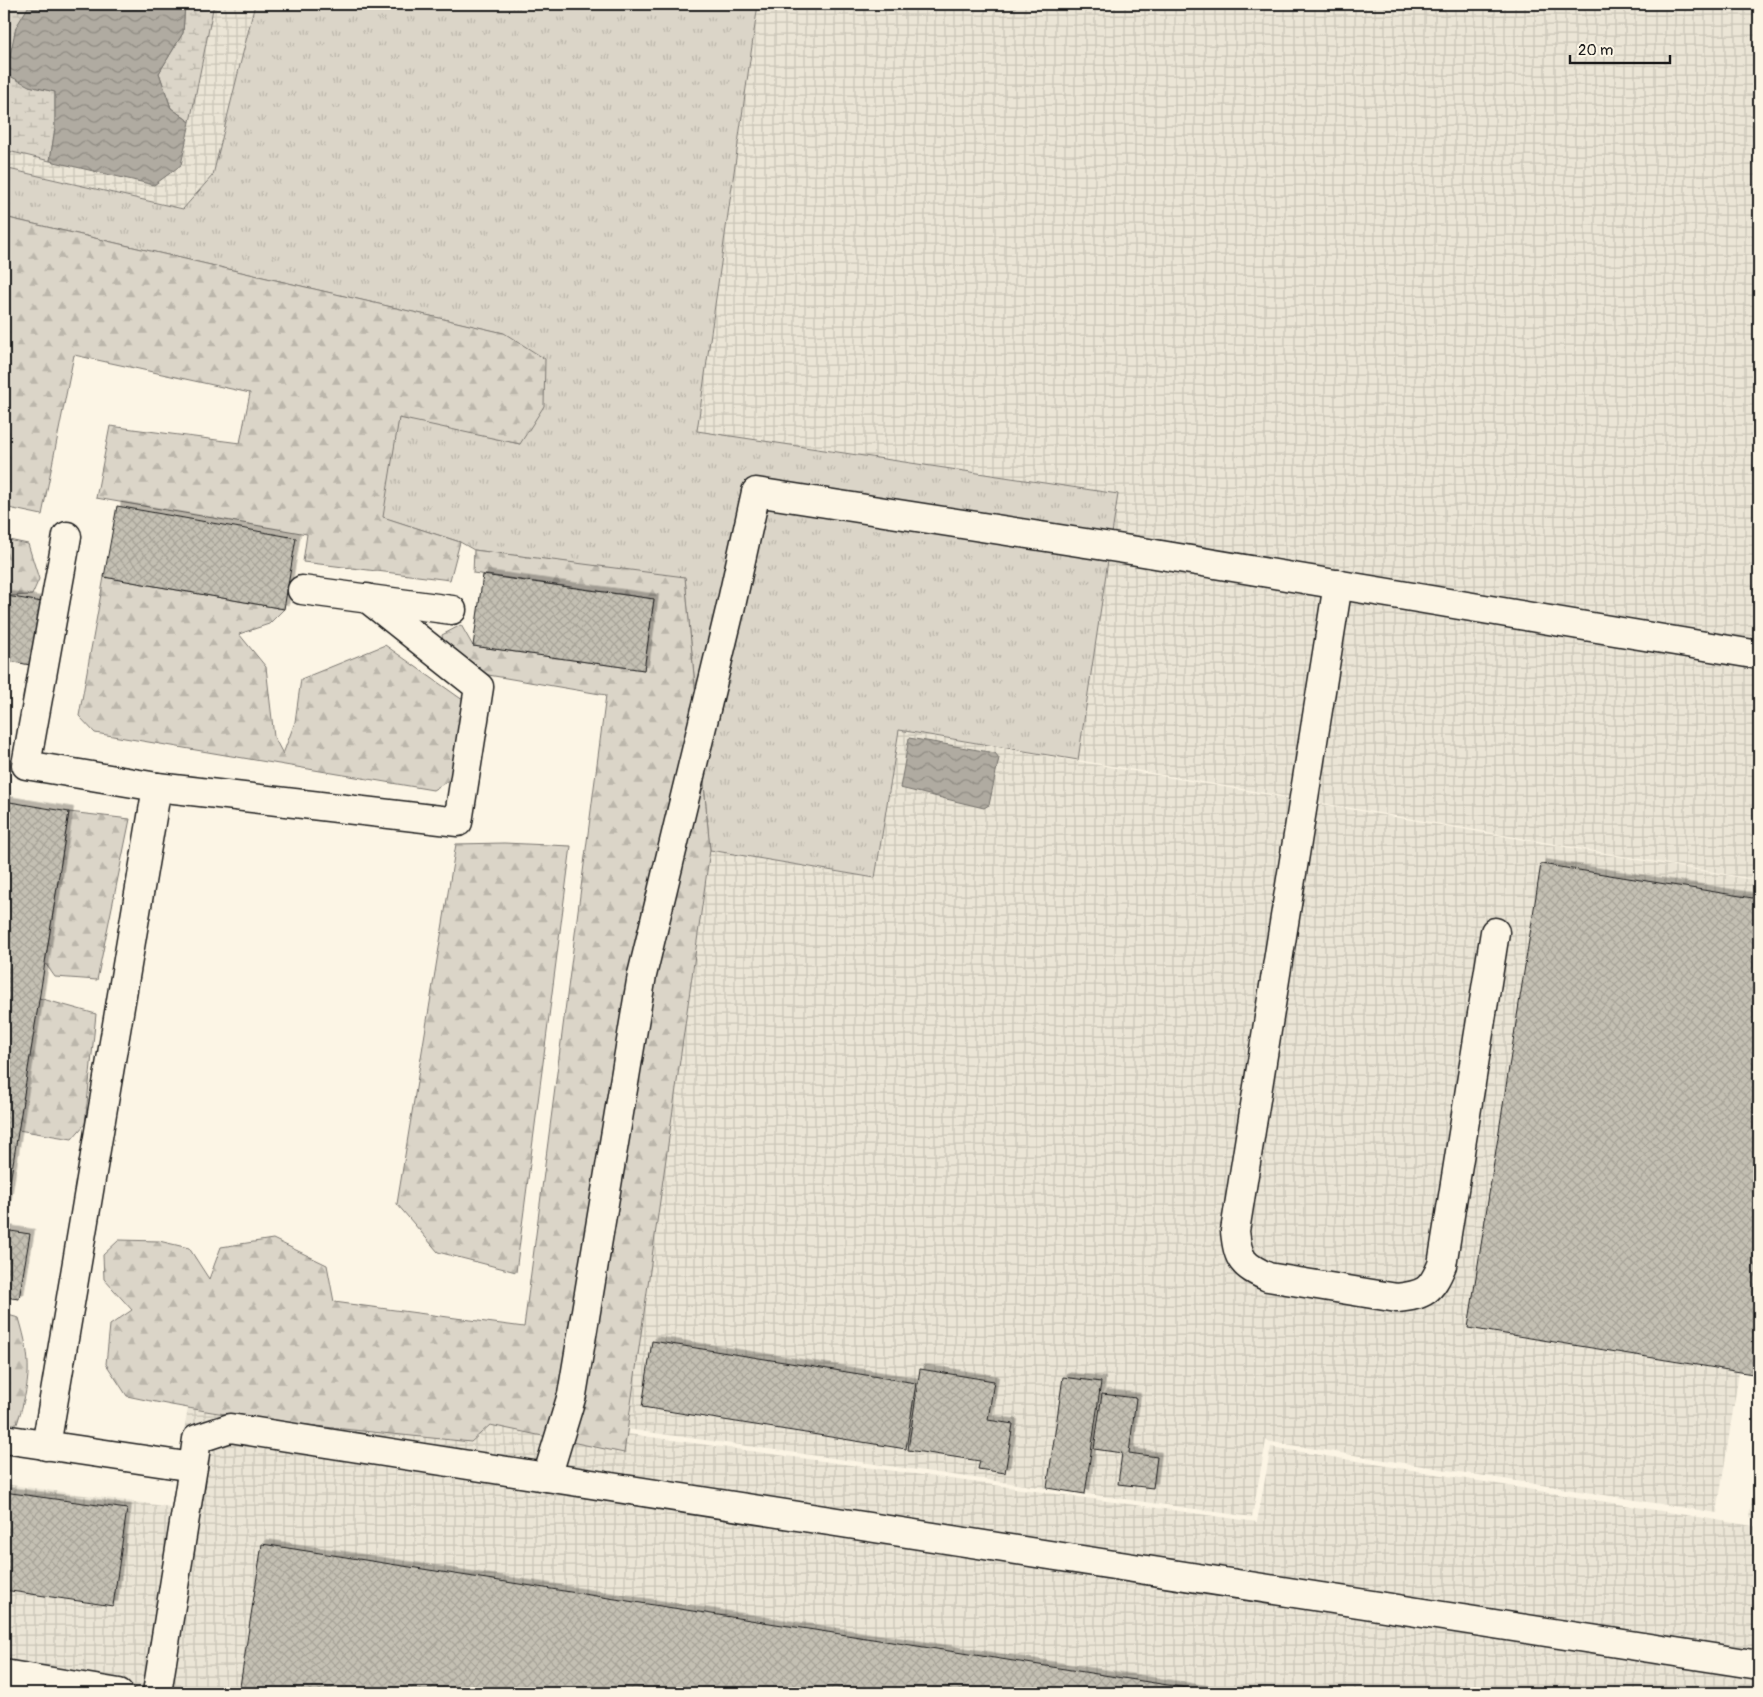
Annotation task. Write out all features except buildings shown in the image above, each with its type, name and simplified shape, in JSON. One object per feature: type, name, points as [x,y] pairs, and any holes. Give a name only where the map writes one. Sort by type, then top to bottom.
[{"type":"street","points":[[547,1477],[572,1395],[642,975],[730,610],[756,492],[1137,551],[1759,656]]},
{"type":"street","points":[[67,536],[26,765],[157,787],[458,822],[479,687],[367,598]]},
{"type":"street","points":[[1338,584],[1235,1231],[1237,1252],[1250,1269],[1268,1278],[1397,1298],[1417,1296],[1434,1284],[1442,1265],[1495,932]]},
{"type":"street","points":[[302,590],[452,610]]},
{"type":"street","points":[[46,1446],[157,787]]},
{"type":"street","points":[[157,1693],[197,1439],[230,1428],[1759,1665]]},
{"type":"street","points":[[4,1440],[193,1467]]},
{"type":"street","points":[[4,1674],[119,1693]]},
{"type":"shaded area","points":[[4,4],[255,4],[213,175],[183,209],[4,168]]},
{"type":"shaded area","points":[[758,4],[1759,4],[1759,880],[1078,760],[1118,494],[697,432]]},
{"type":"shaded area","points":[[899,730],[1759,881],[1759,1244],[1717,1513],[1266,1441],[1252,1517],[626,1429],[710,850],[875,878]]},
{"type":"shaded area","points":[[194,1373],[1257,1522],[1271,1447],[1759,1527],[1759,1693],[4,1693],[4,1484],[171,1507]]},
{"type":"shaded area","points":[[1759,1454],[1759,1520],[1749,1518]]},
{"type":"green space","points":[[4,4],[30,4],[29,86],[55,92],[55,128],[50,161],[4,150]]},
{"type":"green space","points":[[185,4],[214,4],[190,122],[171,108],[159,73],[183,33]]},
{"type":"green space","points":[[255,4],[758,4],[697,431],[1118,494],[1078,760],[899,730],[875,878],[710,850],[685,578],[474,550],[460,542],[382,517],[399,417],[520,444],[503,333],[4,217],[4,168],[183,209],[213,175]]},
{"type":"green space","points":[[4,217],[504,333],[545,359],[544,406],[520,444],[399,418],[383,517],[460,542],[450,580],[303,562],[307,534],[96,498],[110,426],[240,443],[250,393],[74,355],[42,515],[4,507]]},
{"type":"green space","points":[[4,539],[28,544],[39,579],[32,595],[7,596],[4,615]]},
{"type":"green space","points":[[474,550],[685,577],[710,850],[624,1453],[490,1425],[471,1442],[298,1424],[170,1405],[127,1396],[106,1364],[110,1325],[132,1310],[104,1279],[103,1255],[119,1240],[159,1241],[189,1248],[209,1279],[221,1247],[273,1239],[327,1265],[334,1302],[524,1327],[606,695],[447,668],[442,635],[461,625],[473,646],[644,670],[654,599],[473,573]]},
{"type":"green space","points":[[104,577],[284,609],[269,624],[239,634],[266,667],[274,737],[283,754],[295,722],[301,679],[385,645],[467,703],[456,776],[433,790],[95,733],[79,716]]},
{"type":"green space","points":[[69,812],[130,819],[97,980],[55,977],[45,963]]},
{"type":"green space","points":[[504,843],[571,846],[516,1272],[438,1252],[397,1204],[456,844]]},
{"type":"green space","points":[[39,998],[96,1014],[85,1124],[72,1139],[18,1130]]},
{"type":"green space","points":[[4,1314],[19,1318],[28,1359],[25,1395],[17,1424],[4,1424]]},
{"type":"water","points":[[30,4],[185,4],[183,33],[159,73],[171,108],[190,122],[181,165],[154,185],[50,161],[55,128],[55,92],[29,86],[6,74],[16,27]]},
{"type":"water","points":[[909,738],[995,753],[999,758],[989,805],[984,808],[900,788]]}]
